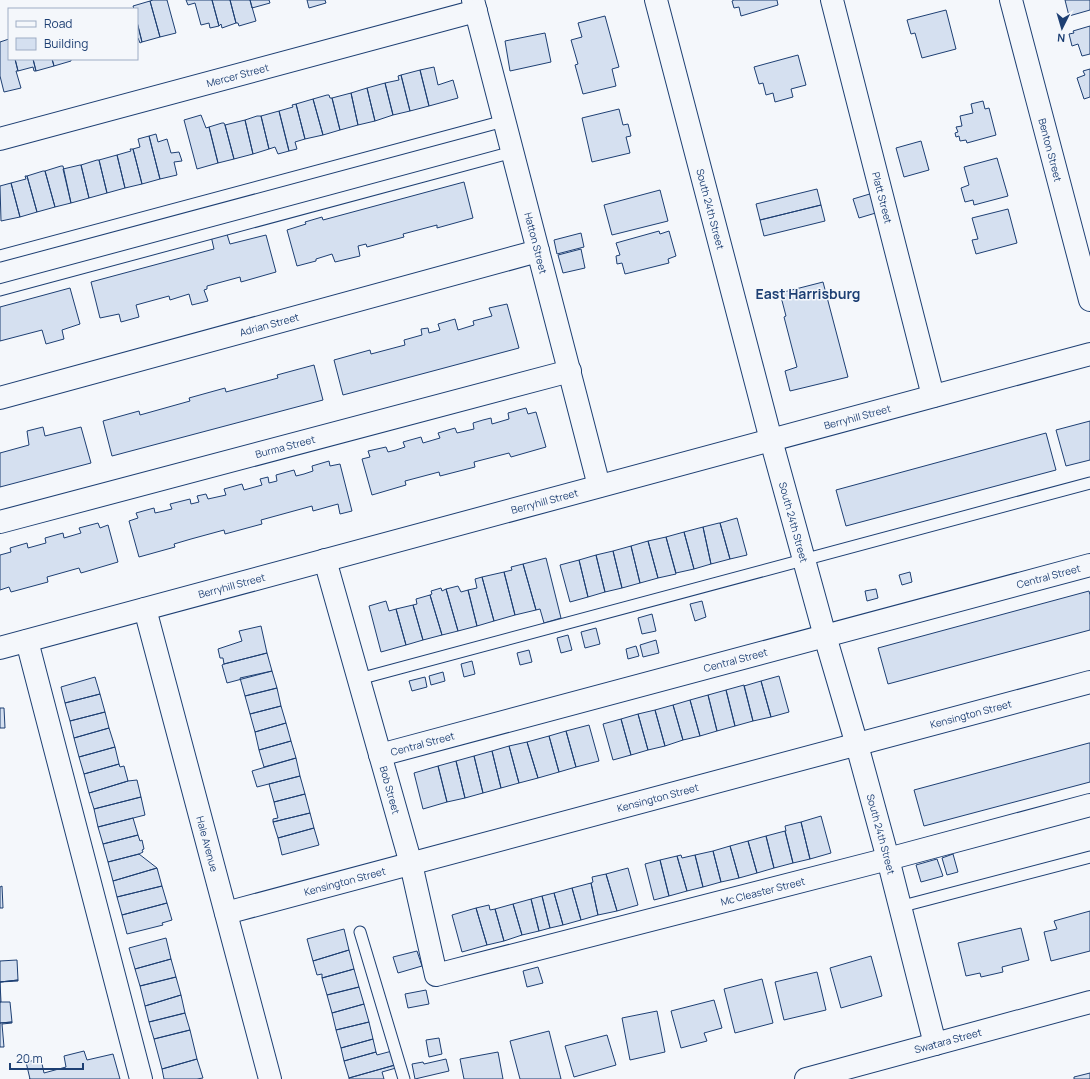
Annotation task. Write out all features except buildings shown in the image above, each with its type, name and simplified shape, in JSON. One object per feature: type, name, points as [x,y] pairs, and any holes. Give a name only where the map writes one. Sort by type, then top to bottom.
[{"type":"street","name":"South 24th Street","points":[[656,0],[771,440],[888,859],[935,1044]]},
{"type":"street","name":"Platt Street","points":[[832,0],[933,396]]},
{"type":"street","name":"Benton Street","points":[[1011,0],[1090,300]]},
{"type":"street","name":"Hatton Street","points":[[475,5],[599,486]]},
{"type":"street","name":"Mercer Street","points":[[0,139],[475,5]]},
{"type":"street","name":"Adrian Street","points":[[0,398],[538,251]]},
{"type":"street","name":"Berryhill Street","points":[[0,648],[1090,354]]},
{"type":"street","name":"Burma Street","points":[[0,522],[570,371]]},
{"type":"street","name":"Bob Street","points":[[325,560],[411,864],[436,975]]},
{"type":"street","name":"Central Street","points":[[380,755],[1090,566]]},
{"type":"street","name":"Hale Avenue","points":[[145,609],[270,1079]]},
{"type":"street","points":[[27,641],[141,1079]]},
{"type":"street","name":"Kensington Street","points":[[226,913],[1090,682]]},
{"type":"street","name":"Mc Cleaster Street","points":[[436,975],[888,859],[1090,805]]},
{"type":"street","name":"Swatara Street","points":[[806,1079],[1090,1002]]},
{"type":"lane","points":[[0,256],[504,121]]},
{"type":"lane","points":[[0,290],[513,152]]},
{"type":"lane","points":[[359,680],[1090,483]]},
{"type":"lane","points":[[899,907],[1090,857]]},
{"type":"lane","points":[[360,932],[404,1079]]},
{"type":"district","name":"East Harrisburg","points":[[808,293]]}]
